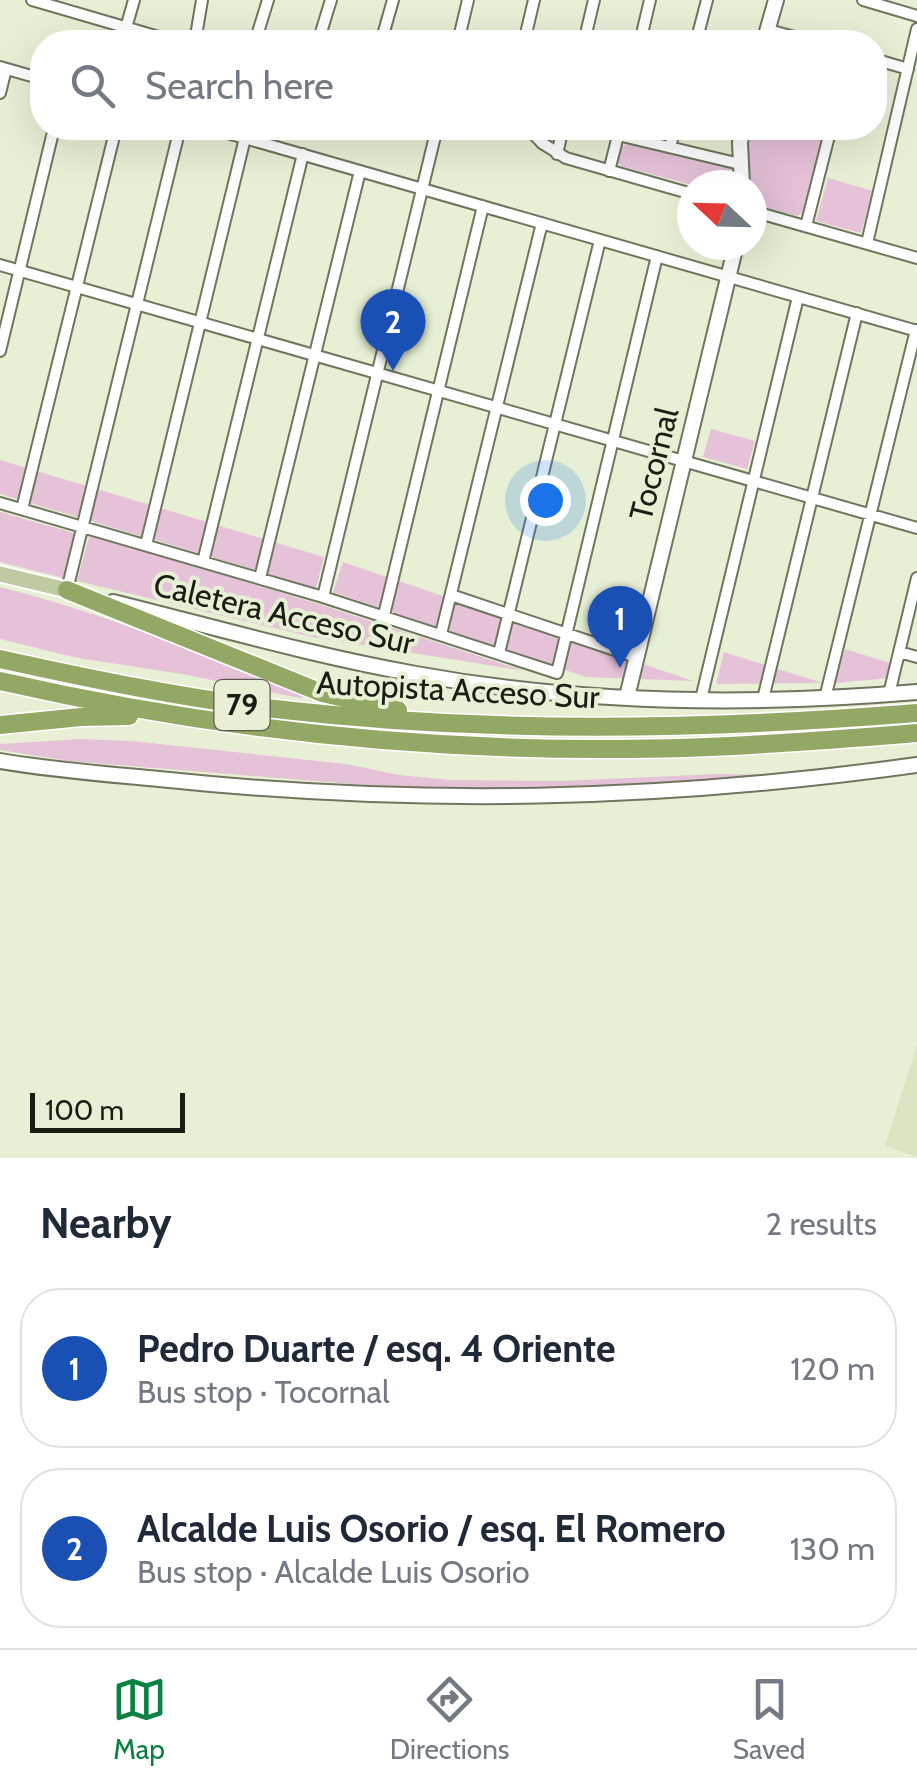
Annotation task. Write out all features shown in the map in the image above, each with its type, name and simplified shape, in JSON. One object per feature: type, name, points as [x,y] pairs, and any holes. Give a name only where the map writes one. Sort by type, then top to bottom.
[{"type":"highway","points":[[67,590],[322,693],[487,726]]},
{"type":"highway","name":"Autopista Acceso Sur","points":[[0,658],[219,702],[487,726],[670,728],[917,712]]},
{"type":"highway","name":"Autopista Acceso Sur","points":[[0,680],[198,719],[394,742],[548,749],[720,747],[917,733]]},
{"type":"highway","points":[[0,726],[110,715],[198,719]]},
{"type":"main road","points":[[768,30],[776,0]]},
{"type":"main road","points":[[741,140],[741,170]]},
{"type":"main road","name":"Tocornal","points":[[626,697],[732,260]]},
{"type":"main road","name":"Caletera Acceso Sur","points":[[0,574],[341,658],[508,687],[701,699],[826,698],[917,692]]},
{"type":"main road","points":[[0,761],[287,791],[478,798],[706,789],[917,764]]},
{"type":"street","points":[[32,0],[69,5],[133,30]]},
{"type":"street","points":[[126,28],[134,0]]},
{"type":"street","points":[[197,30],[202,0]]},
{"type":"street","points":[[259,30],[268,0]]},
{"type":"street","points":[[322,30],[331,0]]},
{"type":"street","points":[[384,30],[393,0]]},
{"type":"street","points":[[461,30],[468,0]]},
{"type":"street","points":[[527,30],[534,0]]},
{"type":"street","points":[[587,30],[594,0]]},
{"type":"street","points":[[643,30],[650,0]]},
{"type":"street","points":[[699,30],[707,0]]},
{"type":"street","points":[[864,0],[917,16]]},
{"type":"street","points":[[867,244],[917,29]]},
{"type":"street","points":[[887,63],[908,69]]},
{"type":"street","points":[[0,93],[3,68],[30,76]]},
{"type":"street","points":[[0,351],[51,140]]},
{"type":"street","points":[[22,509],[113,140]]},
{"type":"street","points":[[67,590],[177,140]]},
{"type":"street","points":[[146,545],[245,140]]},
{"type":"street","points":[[252,140],[916,330],[826,698]]},
{"type":"street","points":[[323,596],[434,140]]},
{"type":"street","points":[[538,140],[557,154],[677,190]]},
{"type":"street","points":[[557,154],[561,140]]},
{"type":"street","points":[[609,170],[617,140]]},
{"type":"street","points":[[648,140],[740,164]]},
{"type":"street","points":[[670,147],[672,140]]},
{"type":"street","points":[[806,226],[828,140]]},
{"type":"street","points":[[204,562],[302,154]]},
{"type":"street","points":[[260,578],[360,171]]},
{"type":"street","points":[[384,616],[483,206]]},
{"type":"street","points":[[767,215],[917,258]]},
{"type":"street","points":[[441,634],[542,223]]},
{"type":"street","points":[[499,654],[600,240]]},
{"type":"street","points":[[0,503],[323,596],[557,672],[658,256]]},
{"type":"street","points":[[0,265],[917,528]]},
{"type":"street","points":[[701,699],[798,297]]},
{"type":"street","points":[[763,699],[857,314]]},
{"type":"street","points":[[889,694],[917,578]]},
{"type":"street","points":[[451,596],[636,657]]},
{"type":"street","points":[[899,652],[917,657]]},
{"type":"shaded area","points":[[749,140],[822,140],[802,213],[797,216],[767,208],[767,170],[750,170]]},
{"type":"shaded area","points":[[627,144],[733,170],[677,170],[677,181],[621,166],[617,160],[620,148]]},
{"type":"shaded area","points":[[828,178],[873,191],[861,233],[816,221]]},
{"type":"shaded area","points":[[711,429],[755,441],[747,469],[703,457]]},
{"type":"shaded area","points":[[0,460],[324,557],[316,588],[0,494]]},
{"type":"shaded area","points":[[0,512],[74,533],[63,578],[0,562]]},
{"type":"shaded area","points":[[90,534],[525,671],[312,637],[77,581]]},
{"type":"shaded area","points":[[343,562],[693,681],[586,677],[333,592]]},
{"type":"shaded area","points":[[0,587],[116,622],[306,696],[78,658],[0,639]]},
{"type":"shaded area","points":[[845,649],[893,664],[889,678],[835,683]]},
{"type":"shaded area","points":[[724,652],[823,683],[716,684]]},
{"type":"shaded area","points":[[81,739],[346,764],[450,780],[793,775],[614,786],[445,788],[69,761],[0,750],[0,744]]},
{"type":"shaded area","points":[[917,1045],[917,1157],[885,1146]]},
{"type":"place","name":"Alcalde Luis Osorio / esq. El Romero","points":[[393,371]]},
{"type":"place","name":"Pedro Duarte / esq. 4 Oriente","points":[[620,668]]}]
